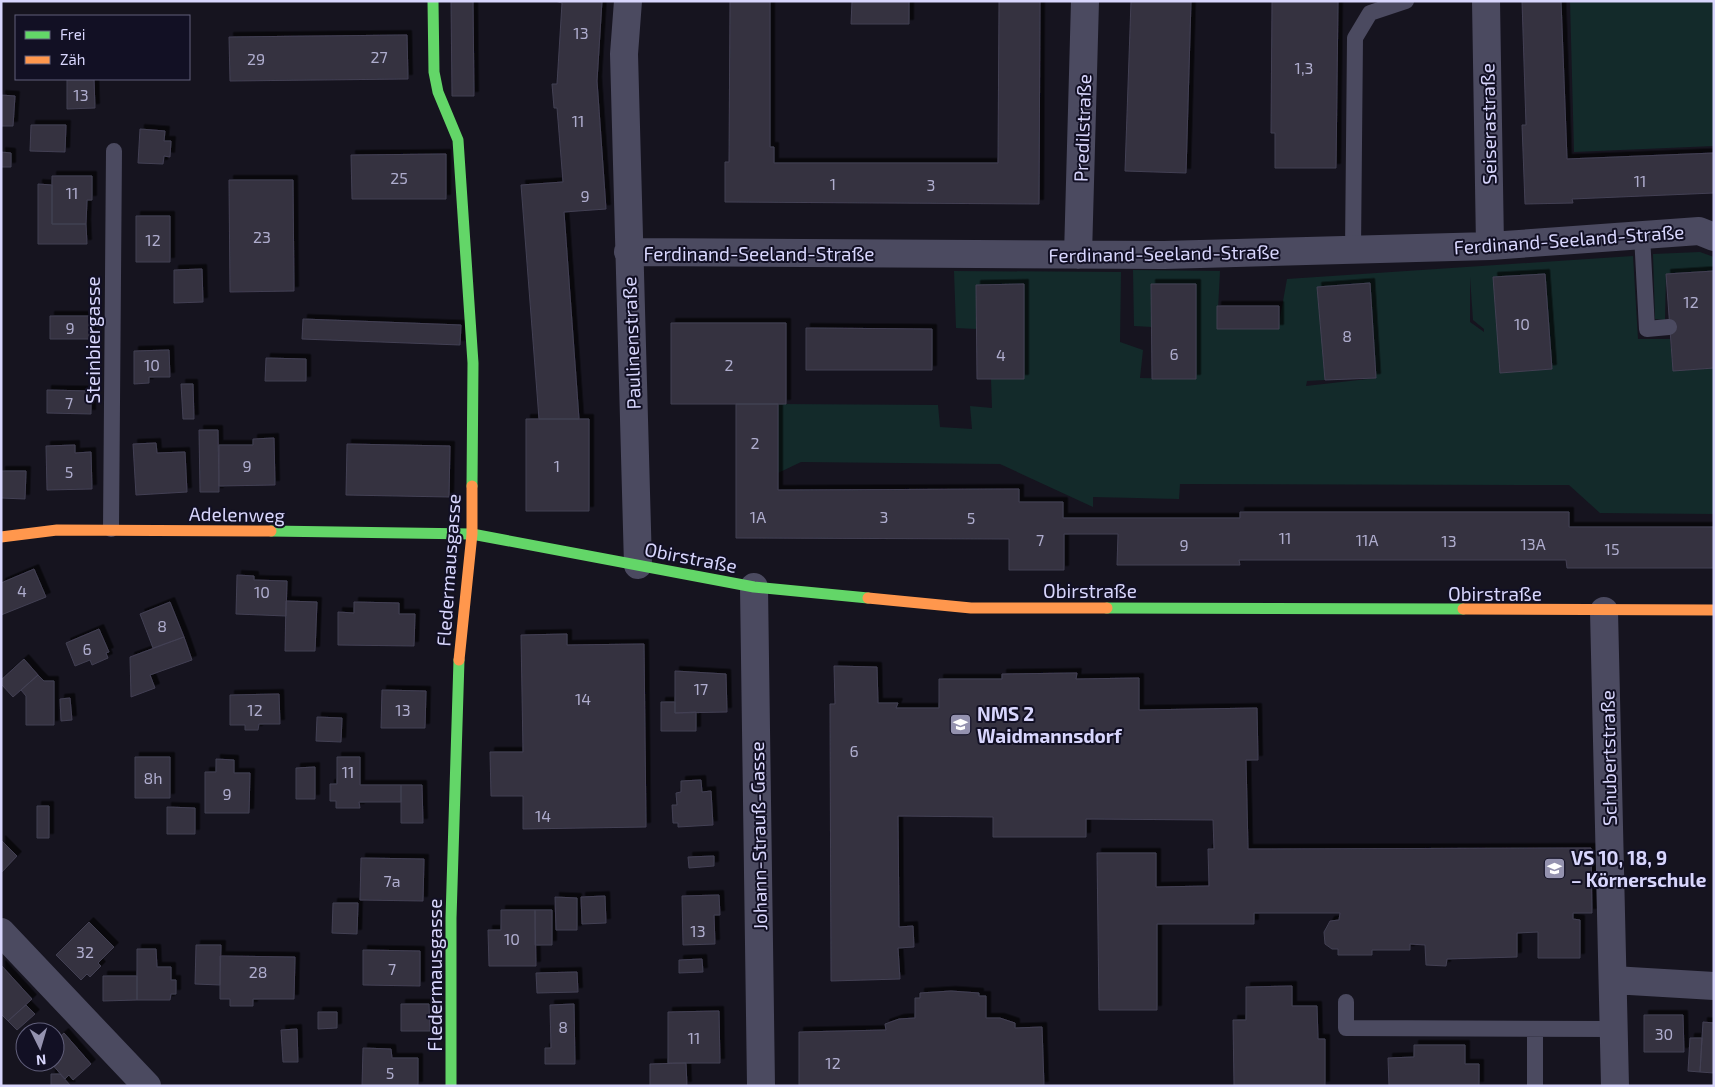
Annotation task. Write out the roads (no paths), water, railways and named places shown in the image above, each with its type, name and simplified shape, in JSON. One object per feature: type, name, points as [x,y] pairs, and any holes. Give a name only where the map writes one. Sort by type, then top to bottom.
[{"type":"street","name":"Fledermausgasse","points":[[432,1],[434,72],[438,92],[458,140],[473,363],[472,534],[459,656],[451,918],[451,1086]]},
{"type":"street","name":"Paulinenstraße","points":[[628,1],[624,54],[638,565]]},
{"type":"street","name":"Predilstraße","points":[[1078,255],[1085,1]]},
{"type":"street","name":"Seiserastraße","points":[[1486,1],[1490,246]]},
{"type":"street","name":"Ferdinand-Seeland-Straße","points":[[628,252],[1078,255],[1490,246],[1642,235],[1709,233]]},
{"type":"street","name":"Adelenweg","points":[[1,536],[56,530],[472,534]]},
{"type":"street","name":"Obirstraße","points":[[472,534],[754,587],[971,608],[1714,610]]},
{"type":"street","name":"Johann-Strauß-Gasse","points":[[754,587],[762,1086]]},
{"type":"street","name":"Schubertstraße","points":[[1604,610],[1615,1086]]},
{"type":"street","points":[[1,932],[147,1086]]},
{"type":"street","points":[[1613,980],[1714,986]]},
{"type":"lane","points":[[1353,250],[1355,38],[1370,13],[1406,1]]},
{"type":"lane","name":"Steinbiergasse","points":[[111,530],[114,151]]},
{"type":"lane","points":[[1642,235],[1648,329],[1670,327]]},
{"type":"lane","points":[[1346,1002],[1346,1028],[1614,1029]]},
{"type":"lane","points":[[1535,1029],[1535,1086]]},
{"type":"place","name":"NMS 2 Waidmannsdorf","points":[[961,724]]},
{"type":"place","name":"VS 10, 18, 9 – Körnerschule","points":[[1555,868]]}]
